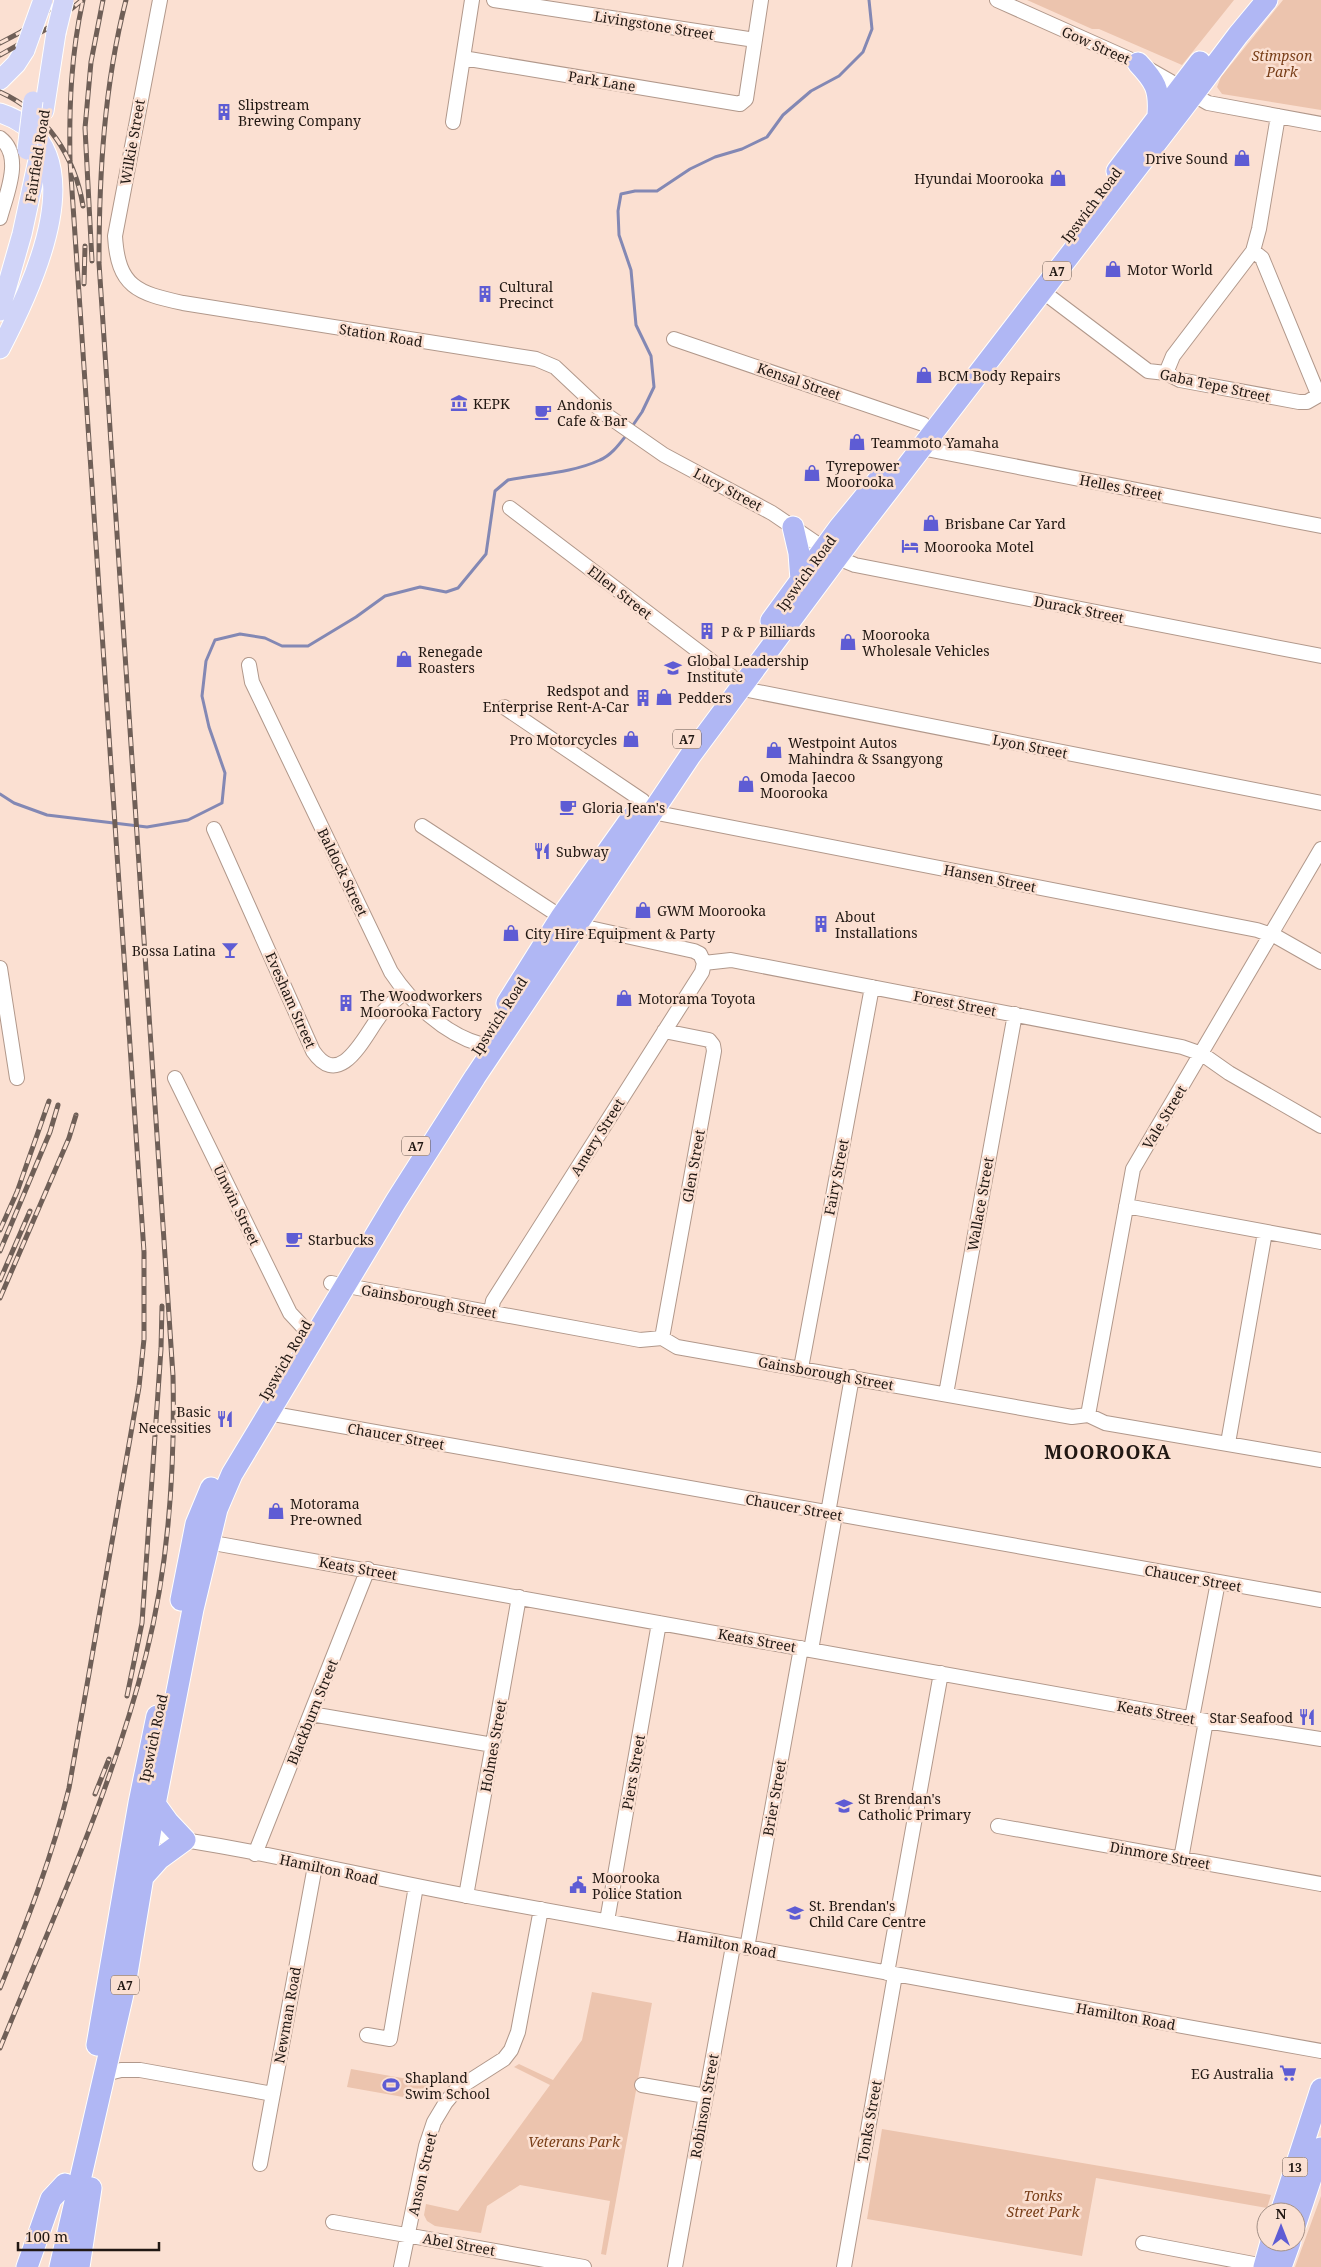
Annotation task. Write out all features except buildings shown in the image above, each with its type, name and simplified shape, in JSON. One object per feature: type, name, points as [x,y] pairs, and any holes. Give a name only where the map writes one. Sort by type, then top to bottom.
[{"type":"highway","name":"Ipswich Road","points":[[735,682],[801,580],[831,553],[921,448],[1042,291],[1250,0]]},
{"type":"highway","name":"Ipswich Road","points":[[65,2184],[95,2056],[142,1834],[201,1541],[225,1488],[338,1285],[480,1044],[569,921],[735,682],[831,553],[923,424],[1158,115],[1186,90],[1238,35],[1267,0]]},
{"type":"highway","points":[[1138,64],[1154,80],[1159,105],[1158,115]]},
{"type":"highway","points":[[793,528],[799,553],[801,580]]},
{"type":"highway","name":"Ipswich Road","points":[[91,2134],[125,1985],[143,1877],[142,1834],[155,1804],[201,1541],[203,1505],[215,1480],[304,1328],[338,1285],[396,1201],[569,921]]},
{"type":"highway","points":[[143,1877],[159,1859],[185,1840],[168,1822],[155,1804]]},
{"type":"highway","name":"13","points":[[1285,2202],[1316,2124],[1321,2089]]},
{"type":"highway","points":[[79,2267],[97,2152],[91,2134]]},
{"type":"highway","name":"A7","points":[[60,2267],[91,2134]]},
{"type":"highway","name":"13","points":[[1303,2202],[1321,2148]]},
{"type":"highway","points":[[26,2267],[51,2199],[65,2184]]},
{"type":"highway","name":"A7","points":[[47,2267],[65,2184]]},
{"type":"highway","points":[[1270,2267],[1271,2252]]},
{"type":"highway","points":[[1270,2267],[1282,2252]]},
{"type":"main road","points":[[1,79],[41,42],[43,0]]},
{"type":"main road","name":"Fairfield Road","points":[[0,311],[24,225],[38,106],[41,42],[52,0]]},
{"type":"main road","name":"Fairfield Road","points":[[41,42],[64,0]]},
{"type":"main road","points":[[0,113],[21,122],[39,142],[51,165],[54,186],[51,216],[40,258],[19,314],[0,349]]},
{"type":"main road","name":"Fairfield Road","points":[[0,270],[32,155]]},
{"type":"street","name":"Wilkie Street","points":[[129,282],[116,256],[115,236],[160,0]]},
{"type":"street","points":[[453,122],[472,0]]},
{"type":"street","name":"Livingstone Street","points":[[494,0],[755,40]]},
{"type":"street","points":[[755,40],[761,0]]},
{"type":"street","name":"Gow Street","points":[[997,0],[1138,64],[1215,105],[1321,124]]},
{"type":"street","name":"Park Lane","points":[[463,58],[740,104],[746,99],[755,40]]},
{"type":"street","points":[[1166,373],[1173,356],[1253,251],[1259,230],[1278,116]]},
{"type":"street","name":"Fairfield Road","points":[[0,138],[10,150],[12,160],[0,218]]},
{"type":"street","points":[[1253,251],[1262,258],[1320,394]]},
{"type":"street","name":"Station Road","points":[[129,282],[134,288],[150,296],[182,303],[536,360],[555,367],[606,414],[617,421]]},
{"type":"street","name":"Gaba Tepe Street","points":[[1042,291],[1145,369],[1166,373],[1180,380],[1298,402],[1307,402],[1320,394]]},
{"type":"street","name":"Kensal Street","points":[[674,339],[923,424]]},
{"type":"street","name":"Lucy Street","points":[[617,421],[664,455],[772,513],[831,553]]},
{"type":"street","name":"Helles Street","points":[[921,448],[1321,526]]},
{"type":"street","name":"Ellen Street","points":[[510,508],[735,682]]},
{"type":"street","name":"Durack Street","points":[[831,553],[855,565],[1321,656]]},
{"type":"street","name":"Baldock Street","points":[[249,665],[252,682],[391,972],[405,992],[430,1015],[462,1037],[480,1044]]},
{"type":"street","name":"Lyon Street","points":[[735,682],[1321,803]]},
{"type":"street","points":[[504,707],[648,806]]},
{"type":"street","name":"Hansen Street","points":[[648,806],[1271,934],[1321,962]]},
{"type":"street","points":[[422,826],[569,921],[694,951],[700,954],[704,963]]},
{"type":"street","name":"Evesham Street","points":[[214,829],[320,1061],[328,1065],[339,1065],[348,1060],[390,1004],[405,992]]},
{"type":"street","name":"Vale Street","points":[[1088,1414],[1133,1169],[1321,849]]},
{"type":"street","name":"Forest Street","points":[[704,963],[732,960],[1182,1047],[1202,1054],[1229,1073],[1321,1126]]},
{"type":"street","name":"Amery Street","points":[[490,1312],[492,1301],[702,972],[704,963]]},
{"type":"street","points":[[0,968],[17,1078]]},
{"type":"street","name":"Fairy Street","points":[[801,1368],[872,987]]},
{"type":"street","name":"Wallace Street","points":[[946,1394],[1014,1014]]},
{"type":"street","name":"Glen Street","points":[[662,1338],[714,1051],[710,1040],[664,1031]]},
{"type":"street","name":"Unwin Street","points":[[175,1078],[290,1314],[304,1328]]},
{"type":"street","points":[[1126,1206],[1321,1242]]},
{"type":"street","points":[[1228,1444],[1266,1232]]},
{"type":"street","name":"Gainsborough Street","points":[[338,1285],[640,1340],[662,1338],[678,1347],[1072,1417],[1088,1414],[1106,1423],[1321,1460]]},
{"type":"street","name":"Brier Street","points":[[740,1947],[806,1649],[832,1514],[852,1377]]},
{"type":"street","name":"Chaucer Street","points":[[268,1413],[1321,1600]]},
{"type":"street","name":"Keats Street","points":[[201,1541],[368,1569],[1199,1719],[1321,1739]]},
{"type":"street","name":"Blackburn Street","points":[[255,1854],[368,1569]]},
{"type":"street","points":[[1181,1859],[1218,1582]]},
{"type":"street","name":"Holmes Street","points":[[466,1896],[519,1597]]},
{"type":"street","name":"Piers Street","points":[[607,1922],[659,1623]]},
{"type":"street","name":"Tonks Street","points":[[844,2267],[941,1673]]},
{"type":"street","points":[[311,1714],[493,1745]]},
{"type":"street","name":"Dinmore Street","points":[[998,1826],[1321,1884]]},
{"type":"street","name":"Hamilton Road","points":[[142,1834],[185,1840],[466,1896],[740,1947],[1321,2050]]},
{"type":"street","name":"Newman Road","points":[[260,2164],[314,1866]]},
{"type":"street","points":[[366,2034],[390,2039],[416,1886]]},
{"type":"street","name":"Anson Street","points":[[401,2267],[409,2236],[426,2146],[434,2122],[446,2102],[457,2089],[504,2059],[511,2050],[518,2032],[541,1909]]},
{"type":"street","name":"Robinson Street","points":[[675,2267],[706,2096],[740,1947]]},
{"type":"street","points":[[104,2074],[121,2070],[140,2070],[273,2094]]},
{"type":"street","points":[[642,2084],[706,2096]]},
{"type":"street","name":"Abel Street","points":[[333,2222],[584,2267]]},
{"type":"street","points":[[1143,2243],[1270,2267]]},
{"type":"green space","points":[[1027,0],[1234,0],[1182,65],[1099,29],[1092,29]]},
{"type":"green space","name":"Stimpson Park","points":[[1283,0],[1321,0],[1321,110],[1222,94],[1217,87],[1221,77]]},
{"type":"green space","name":"Veterans Park","points":[[592,1992],[652,2003],[606,2255],[601,2254],[610,2201],[520,2185],[487,2206],[481,2233],[435,2226],[427,2221],[424,2215],[426,2204],[458,2211],[550,2085],[514,2067],[519,2064],[553,2080],[582,2040]]},
{"type":"green space","name":"Shapland Swim School","points":[[351,2069],[436,2084],[427,2090],[420,2100],[347,2087]]},
{"type":"green space","name":"Tonks Street Park","points":[[882,2129],[1271,2195],[1269,2202],[1256,2202],[1256,2206],[1096,2178],[1082,2256],[867,2219]]},
{"type":"green space","points":[[1321,2196],[1321,2267],[1295,2267],[1300,2252],[1306,2252],[1306,2237]]},
{"type":"waterway","points":[[631,428],[642,412],[654,387],[651,356],[636,325],[631,270],[619,235],[618,211],[621,194],[635,191],[657,191],[690,169],[767,137],[783,115],[811,91],[839,76],[863,52],[872,29],[869,0]]},
{"type":"waterway","points":[[0,794],[14,803],[47,815],[147,827],[188,820],[222,803],[225,773],[209,727],[202,696],[206,661],[215,640],[240,634],[265,638],[282,646],[308,646],[356,617],[385,596],[420,587],[446,592],[458,588],[486,554],[495,491],[508,480],[578,468],[600,460],[612,452],[628,433]]},
{"type":"railway","points":[[0,43],[21,32],[61,0]]},
{"type":"railway","points":[[0,55],[48,28],[82,0]]},
{"type":"railway","points":[[0,1988],[38,1889],[55,1839],[69,1788],[139,1387],[144,1339],[144,1252],[70,161],[72,80],[83,0]]},
{"type":"railway","points":[[92,261],[85,128],[91,62],[103,0]]},
{"type":"railway","points":[[0,2048],[61,1902],[99,1804],[132,1705],[154,1621],[169,1516],[173,1446],[173,1376],[99,263],[104,131],[112,65],[126,0]]},
{"type":"railway","points":[[0,92],[32,112],[56,138],[73,170],[83,206]]},
{"type":"railway","points":[[84,284],[85,246]]},
{"type":"railway","points":[[0,1230],[17,1192],[49,1101]]},
{"type":"railway","points":[[0,1251],[50,1132],[58,1105]]},
{"type":"railway","points":[[0,1298],[69,1138],[76,1115]]},
{"type":"railway","points":[[0,1280],[30,1211]]},
{"type":"railway","points":[[127,1696],[142,1623],[161,1349],[162,1306]]},
{"type":"railway","points":[[95,1794],[109,1759]]},
{"type":"place","name":"Slipstream Brewing Company","points":[[224,112]]},
{"type":"place","name":"Drive Sound","points":[[1242,158]]},
{"type":"place","name":"Hyundai Moorooka","points":[[1058,178]]},
{"type":"place","name":"Motor World","points":[[1113,269]]},
{"type":"place","name":"Cultural Precinct","points":[[485,294]]},
{"type":"place","name":"BCM Body Repairs","points":[[924,375]]},
{"type":"place","name":"KEPK","points":[[459,403]]},
{"type":"place","name":"Andonis Cafe & Bar","points":[[543,412]]},
{"type":"place","name":"Teammoto Yamaha","points":[[857,442]]},
{"type":"place","name":"Tyrepower Moorooka","points":[[812,473]]},
{"type":"place","name":"Brisbane Car Yard","points":[[931,523]]},
{"type":"place","name":"Moorooka Motel","points":[[910,546]]},
{"type":"place","name":"P & P Billiards","points":[[707,631]]},
{"type":"place","name":"Moorooka Wholesale Vehicles","points":[[848,642]]},
{"type":"place","name":"Renegade Roasters","points":[[404,659]]},
{"type":"place","name":"Global Leadership Institute","points":[[673,668]]},
{"type":"place","name":"Pedders","points":[[664,697]]},
{"type":"place","name":"Redspot and Enterprise Rent-A-Car","points":[[643,698]]},
{"type":"place","name":"Pro Motorcycles","points":[[631,739]]},
{"type":"place","name":"Westpoint Autos Mahindra & Ssangyong","points":[[774,750]]},
{"type":"place","name":"Omoda Jaecoo Moorooka","points":[[746,784]]},
{"type":"place","name":"Gloria Jean's","points":[[568,807]]},
{"type":"place","name":"Subway","points":[[542,851]]},
{"type":"place","name":"GWM Moorooka","points":[[643,910]]},
{"type":"place","name":"About Installations","points":[[821,924]]},
{"type":"place","name":"City Hire Equipment & Party","points":[[511,933]]},
{"type":"place","name":"Bossa Latina","points":[[230,950]]},
{"type":"place","name":"Motorama Toyota","points":[[624,998]]},
{"type":"place","name":"The Woodworkers Moorooka Factory","points":[[346,1003]]},
{"type":"place","name":"Starbucks","points":[[294,1239]]},
{"type":"place","name":"Basic Necessities","points":[[225,1419]]},
{"type":"place","name":"Motorama Pre-owned","points":[[276,1511]]},
{"type":"place","name":"Star Seafood","points":[[1307,1717]]},
{"type":"place","name":"St Brendan's Catholic Primary","points":[[844,1806]]},
{"type":"place","name":"Moorooka Police Station","points":[[578,1885]]},
{"type":"place","name":"St. Brendan's Child Care Centre","points":[[795,1913]]},
{"type":"place","name":"EG Australia","points":[[1288,2073]]},
{"type":"place","name":"Shapland Swim School","points":[[391,2085]]},
{"type":"district","name":"MOOROOKA","points":[[1108,1452]]}]
